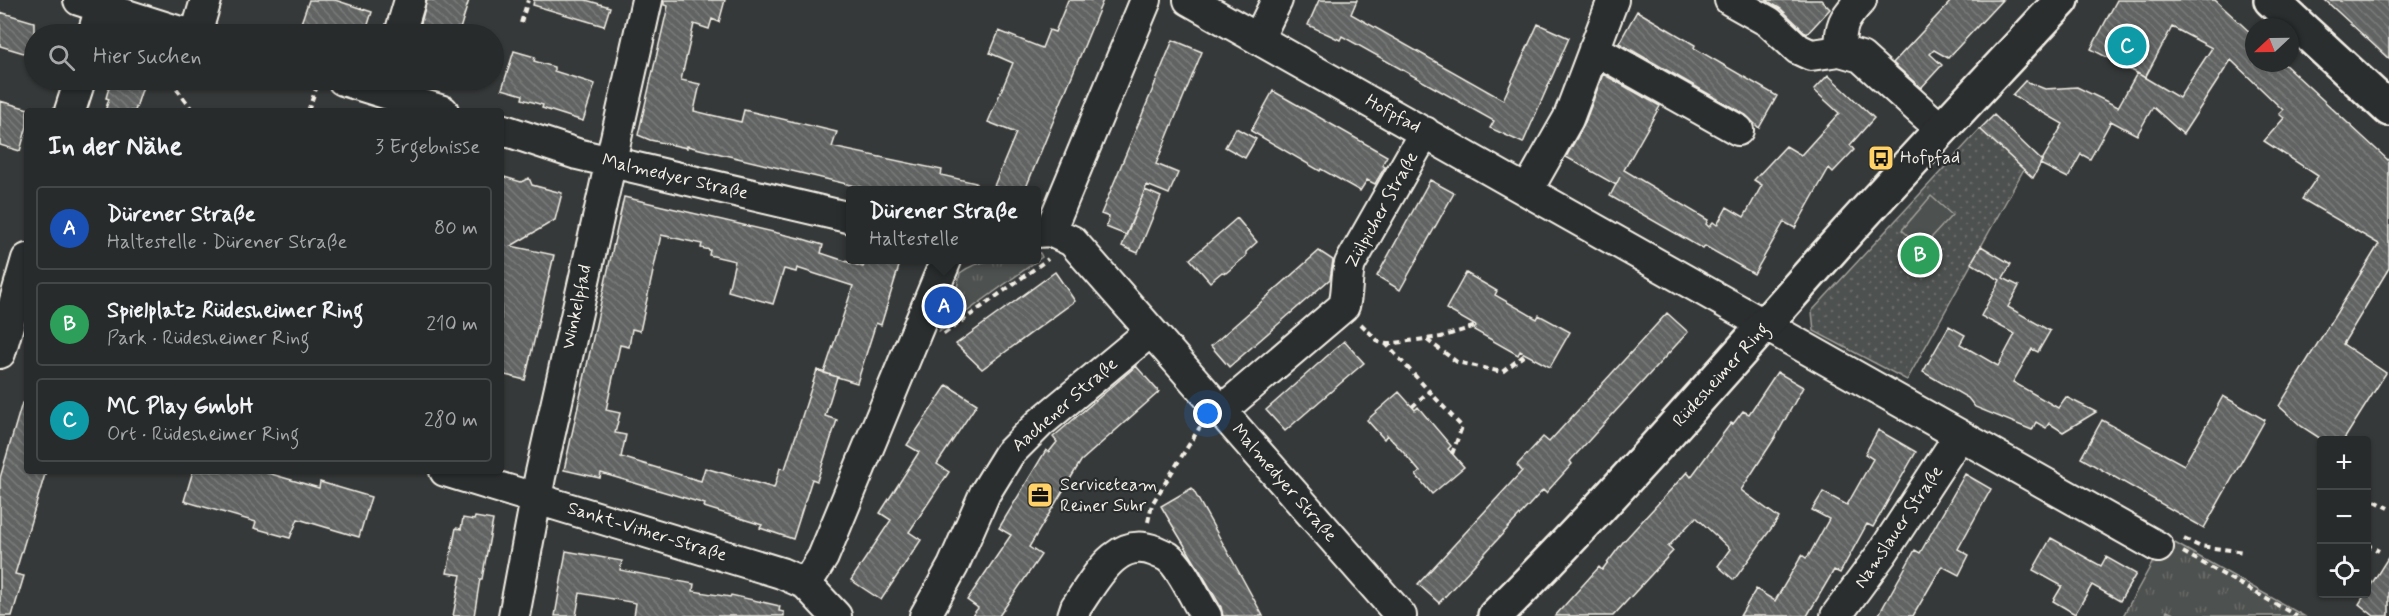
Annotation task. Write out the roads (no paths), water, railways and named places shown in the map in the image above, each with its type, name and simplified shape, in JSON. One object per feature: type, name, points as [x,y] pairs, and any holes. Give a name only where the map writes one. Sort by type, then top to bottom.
[{"type":"main road","name":"Rüdesheimer Ring","points":[[1495,616],[1563,548],[2062,0]]},
{"type":"main road","points":[[2271,0],[2389,109]]},
{"type":"street","points":[[199,24],[206,0]]},
{"type":"street","points":[[403,24],[410,0]]},
{"type":"street","name":"Winkelpfad","points":[[514,616],[536,498],[609,161],[647,0]]},
{"type":"street","points":[[1053,235],[1146,0]]},
{"type":"street","name":"Hofpfad","points":[[1189,0],[1959,436],[2168,542]]},
{"type":"street","points":[[1258,39],[1277,0]]},
{"type":"street","points":[[1527,191],[1568,118],[1613,0]]},
{"type":"street","points":[[1730,0],[1769,22],[1798,49],[1811,55],[1840,51],[1861,57],[1942,130]]},
{"type":"street","points":[[1840,51],[1840,31],[1845,17],[1861,0]]},
{"type":"street","points":[[92,24],[90,3],[155,24]]},
{"type":"street","points":[[1594,49],[1738,130]]},
{"type":"street","points":[[71,108],[77,90]]},
{"type":"street","points":[[393,90],[436,108]]},
{"type":"street","name":"Malmedyer Straße","points":[[504,130],[577,154],[846,217]]},
{"type":"street","name":"Zülpicher Straße","points":[[1221,411],[1344,306],[1349,286],[1347,274],[1350,264],[1425,132]]},
{"type":"street","name":"Malmedyer Straße","points":[[1053,235],[1151,331],[1401,616]]},
{"type":"street","points":[[806,584],[823,557],[944,264]]},
{"type":"street","points":[[8,338],[24,271]]},
{"type":"street","name":"Aachener Straße","points":[[925,616],[953,566],[985,493],[1010,454],[1040,423],[1151,331]]},
{"type":"street","name":"Namslauer Straße","points":[[1836,616],[1883,552],[1959,436]]},
{"type":"street","name":"Sankt-Vither-Straße","points":[[455,474],[781,573],[806,584],[836,616]]},
{"type":"street","points":[[1073,616],[1076,607],[1110,559],[1127,548],[1145,547],[1168,557],[1179,570],[1206,616]]},
{"type":"place","name":"MC Play GmbH","points":[[2127,46]]},
{"type":"place","name":"Hofpfad","points":[[1881,158]]},
{"type":"place","name":"Spielplatz Rüdesheimer Ring","points":[[1920,255]]},
{"type":"place","name":"Dürener Straße","points":[[944,306]]},
{"type":"place","name":"Serviceteam Reiner Suhr","points":[[1040,495]]}]
